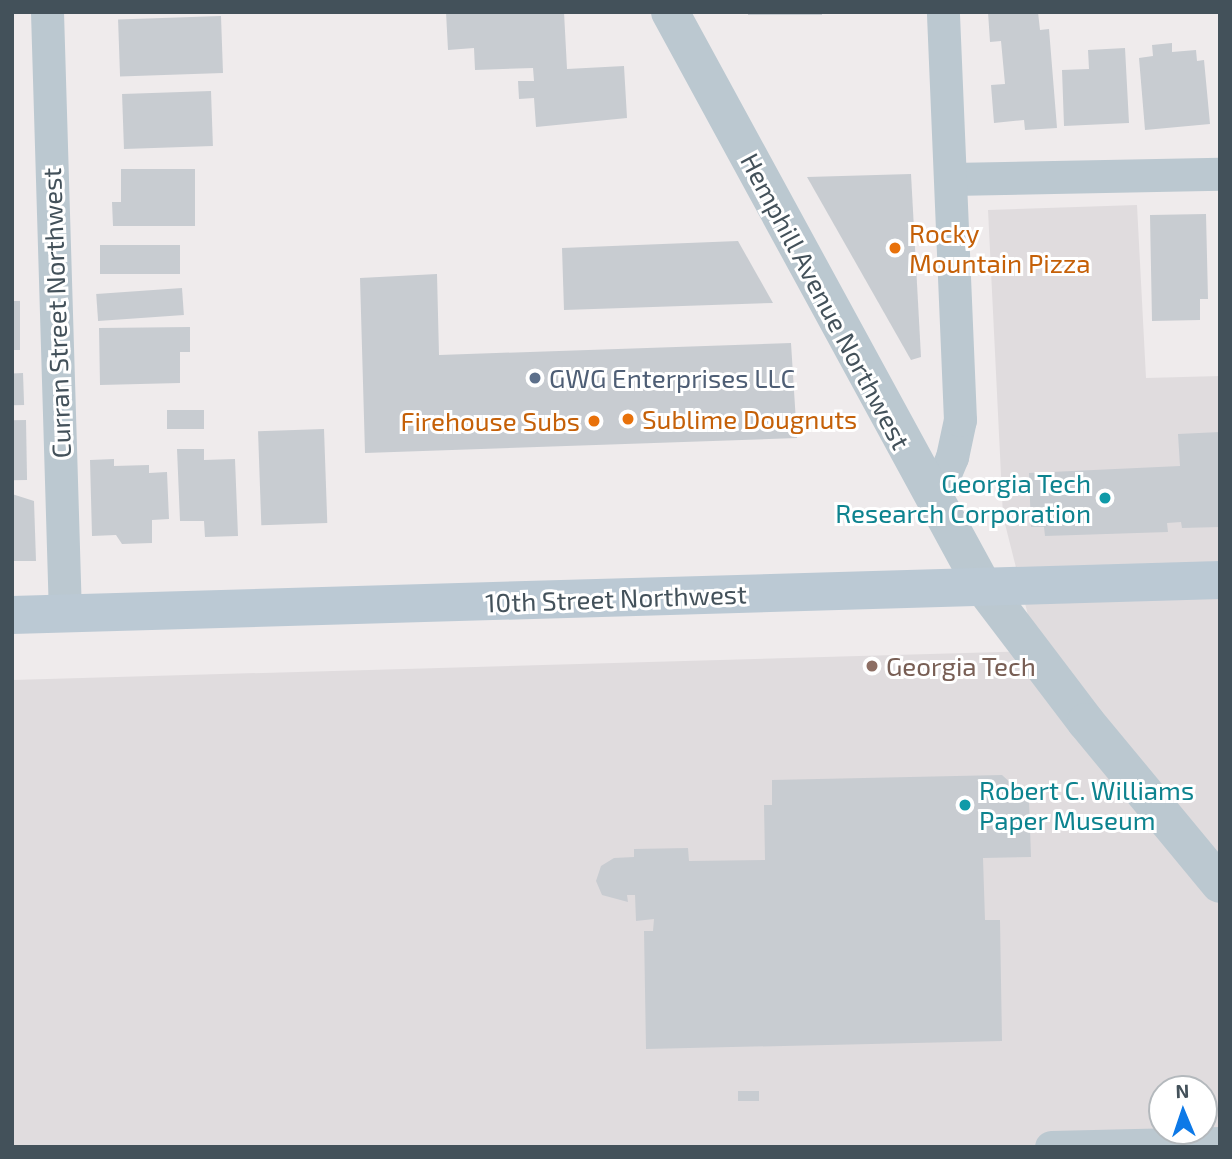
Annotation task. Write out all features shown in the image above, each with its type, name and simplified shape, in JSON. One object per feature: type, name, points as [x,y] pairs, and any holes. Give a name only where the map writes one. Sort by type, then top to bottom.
[{"type":"main road","name":"10th Street Northwest","points":[[12,615],[1220,580]]},
{"type":"street","name":"Curran Street Northwest","points":[[47,12],[65,614]]},
{"type":"street","name":"Hemphill Avenue Northwest","points":[[670,12],[982,585],[1086,722],[1220,884]]},
{"type":"street","points":[[934,500],[953,457],[960,420],[943,12]]},
{"type":"street","points":[[951,179],[1220,174]]},
{"type":"street","points":[[1051,1147],[1220,1143]]},
{"type":"shaded area","name":"Georgia Tech","points":[[1137,205],[1146,378],[1220,376],[1220,1147],[12,1147],[12,680],[1037,651],[1003,516],[988,210]]},
{"type":"building","points":[[446,12],[564,12],[567,69],[624,66],[627,118],[536,127],[534,98],[519,99],[518,81],[534,81],[533,68],[475,70],[474,48],[448,50]]},
{"type":"building","points":[[748,12],[822,12],[822,15],[748,15]]},
{"type":"building","points":[[988,12],[1038,12],[1040,30],[1049,29],[1057,128],[1025,130],[1024,120],[994,123],[991,85],[1005,84],[1001,41],[990,42]]},
{"type":"building","points":[[221,16],[223,73],[120,77],[118,20]]},
{"type":"building","points":[[1172,43],[1172,52],[1196,50],[1197,61],[1204,60],[1210,124],[1145,130],[1139,58],[1153,56],[1152,45]]},
{"type":"building","points":[[1125,48],[1129,123],[1064,126],[1062,70],[1089,69],[1088,50]]},
{"type":"building","points":[[211,91],[213,146],[124,149],[122,94]]},
{"type":"building","points":[[121,169],[195,169],[195,226],[113,226],[112,202],[121,202]]},
{"type":"building","points":[[911,174],[921,357],[911,360],[807,177]]},
{"type":"building","points":[[1206,214],[1208,299],[1200,299],[1200,320],[1152,321],[1150,215]]},
{"type":"building","points":[[738,241],[773,303],[564,310],[562,248]]},
{"type":"building","points":[[100,245],[180,245],[180,274],[100,274]]},
{"type":"building","points":[[437,274],[439,355],[791,343],[797,438],[365,453],[360,278]]},
{"type":"building","points":[[182,288],[184,315],[98,321],[96,294]]},
{"type":"building","points":[[12,301],[20,301],[20,350],[12,350]]},
{"type":"building","points":[[190,327],[190,352],[180,352],[180,383],[100,385],[99,328]]},
{"type":"building","points":[[12,373],[23,373],[24,405],[13,405]]},
{"type":"building","points":[[167,410],[204,410],[204,429],[167,429]]},
{"type":"building","points":[[12,420],[26,420],[27,480],[13,480]]},
{"type":"building","points":[[324,429],[327,523],[261,525],[258,431]]},
{"type":"building","name":"Georgia Tech Research Corporation","points":[[1220,432],[1220,527],[1182,528],[1181,522],[1167,523],[1168,532],[1045,536],[1044,527],[1031,527],[1029,473],[1180,466],[1178,434]]},
{"type":"building","points":[[177,449],[204,449],[204,460],[235,459],[238,536],[205,537],[204,521],[180,521]]},
{"type":"building","points":[[114,459],[114,466],[149,465],[149,473],[167,472],[169,519],[152,520],[152,543],[122,544],[116,535],[92,536],[90,460]]},
{"type":"building","points":[[12,494],[34,501],[36,561],[12,561]]},
{"type":"building","points":[[1002,775],[1029,800],[1031,857],[983,858],[985,920],[1000,920],[1002,1041],[646,1049],[644,931],[653,931],[654,919],[636,921],[635,895],[627,895],[628,902],[602,895],[596,881],[601,866],[614,858],[634,857],[634,849],[688,848],[689,861],[765,860],[764,805],[772,805],[772,780]]},
{"type":"building","points":[[738,1091],[759,1091],[759,1101],[738,1101]]},
{"type":"place","name":"Rocky Mountain Pizza","points":[[895,248]]},
{"type":"place","name":"GWG Enterprises LLC","points":[[535,378]]},
{"type":"place","name":"Sublime Dougnuts","points":[[628,419]]},
{"type":"place","name":"Firehouse Subs","points":[[594,421]]},
{"type":"place","name":"Georgia Tech Research Corporation","points":[[1105,498]]},
{"type":"place","name":"Georgia Tech","points":[[872,666]]},
{"type":"place","name":"Robert C. Williams Paper Museum","points":[[965,805]]}]
